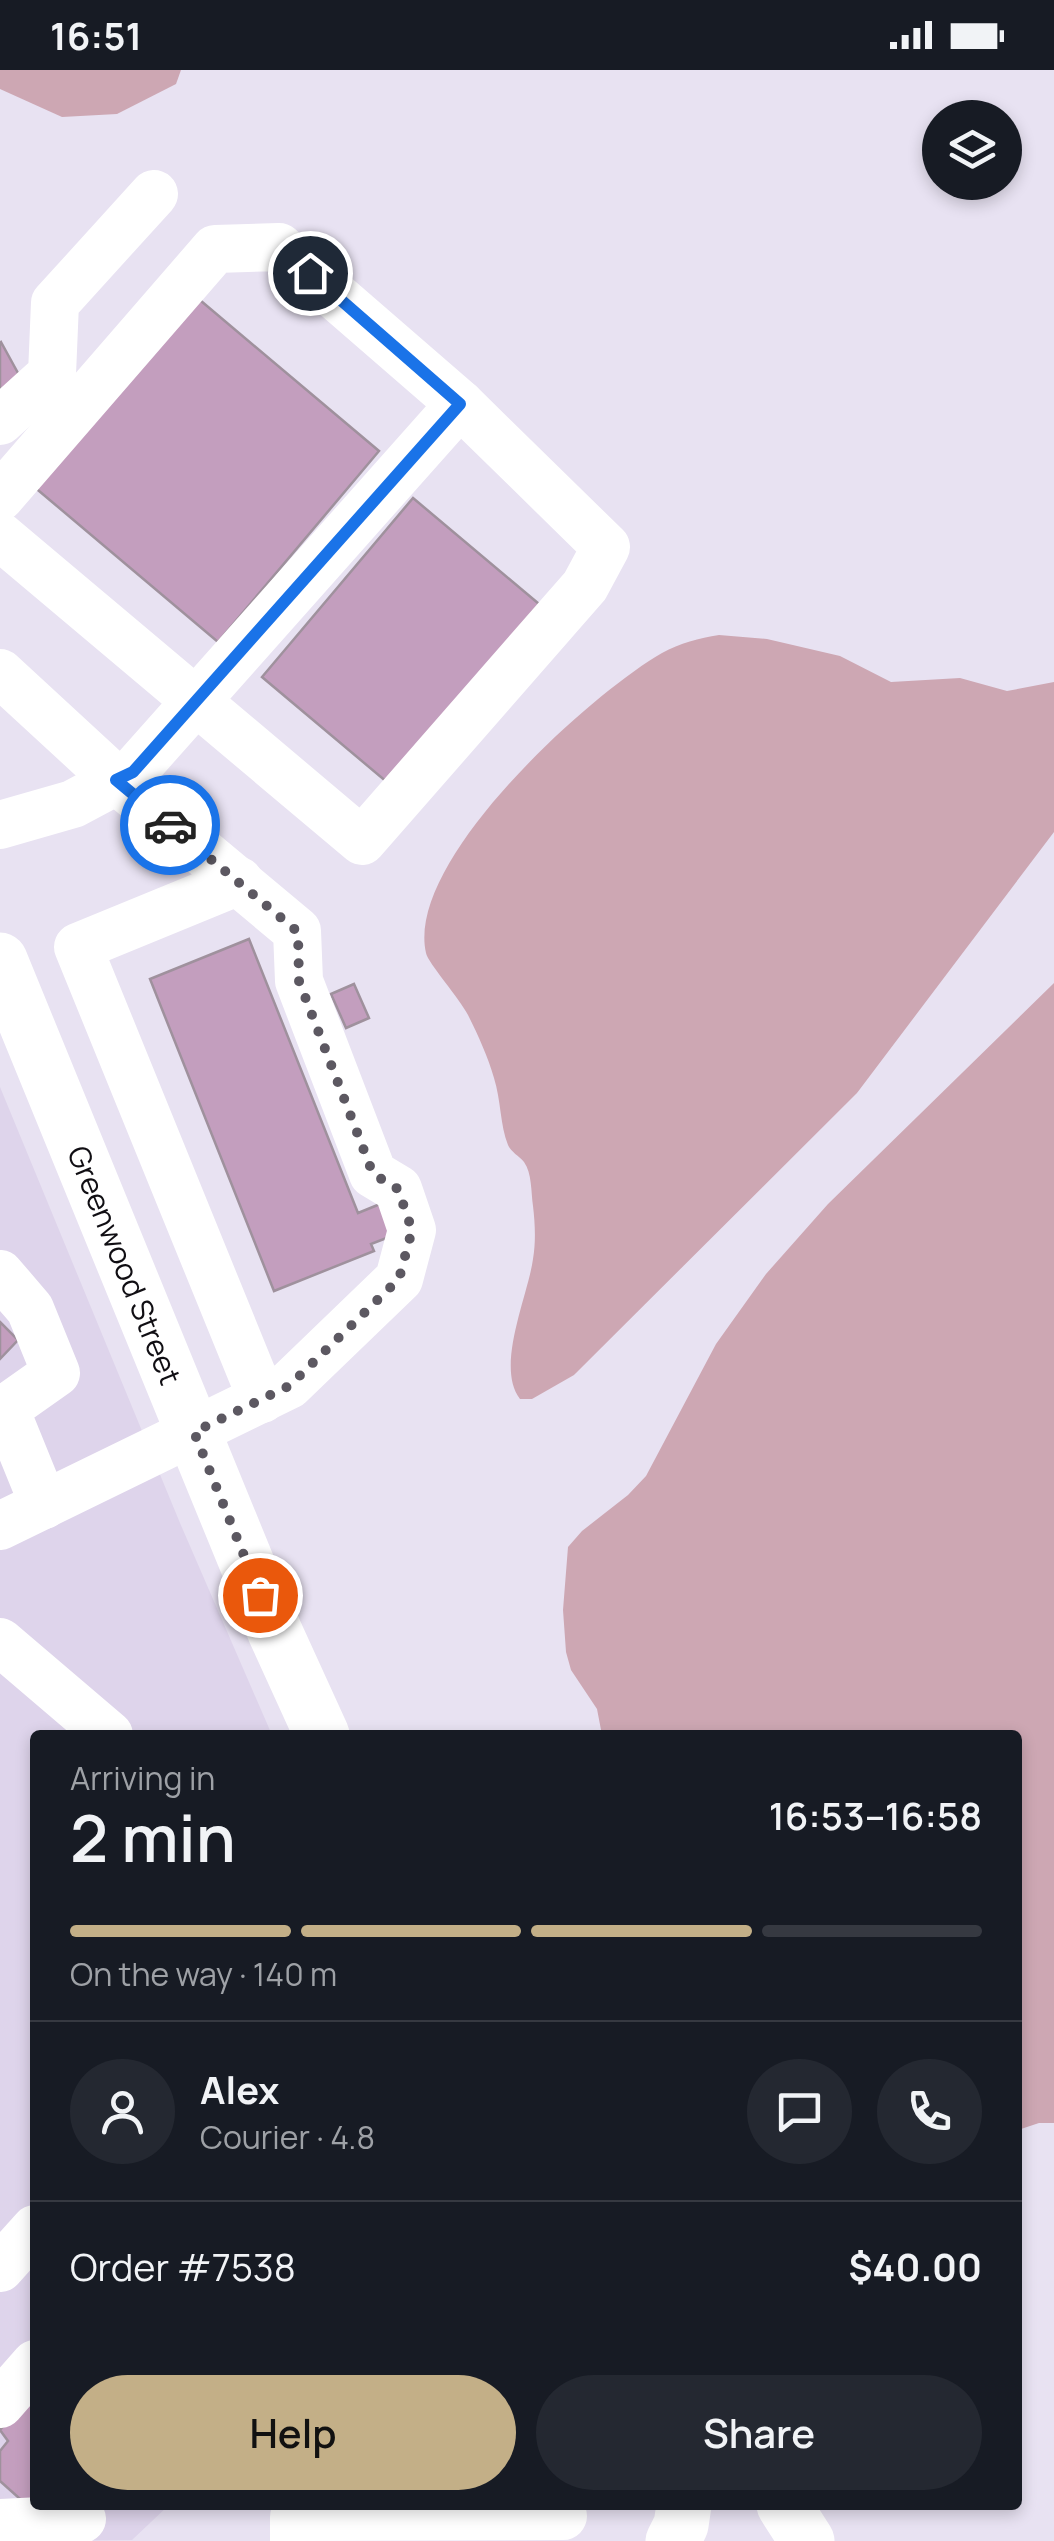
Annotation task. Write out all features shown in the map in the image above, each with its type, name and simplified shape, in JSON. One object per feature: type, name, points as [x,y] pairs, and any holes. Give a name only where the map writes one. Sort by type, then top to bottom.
[{"type":"main road","name":"Greenwood Street","points":[[0,960],[320,1730]]},
{"type":"main road","points":[[673,2541],[683,2510]]},
{"type":"main road","points":[[787,2510],[807,2541]]},
{"type":"lane","points":[[0,421],[52,374],[55,303],[154,194]]},
{"type":"lane","points":[[0,497],[215,249],[279,247],[460,404],[606,547],[585,586],[362,841],[0,536]]},
{"type":"lane","points":[[0,825],[73,804],[133,772],[460,404]]},
{"type":"lane","points":[[0,674],[116,780],[298,932],[299,981],[373,1174],[398,1189],[412,1230],[399,1279],[289,1386],[0,1526]]},
{"type":"lane","points":[[240,880],[78,947],[262,1398]]},
{"type":"lane","points":[[0,1274],[30,1309],[56,1373],[4,1409],[44,1505]]},
{"type":"lane","points":[[0,1642],[103,1730]]},
{"type":"lane","points":[[0,2268],[30,2235]]},
{"type":"lane","points":[[0,2404],[30,2370]]},
{"type":"lane","points":[[295,2521],[565,2521]]},
{"type":"lane","points":[[0,2523],[82,2522]]},
{"type":"shaded area","points":[[0,70],[181,70],[176,84],[117,114],[62,117],[0,89]]},
{"type":"shaded area","points":[[719,635],[767,639],[840,656],[891,682],[960,678],[1007,691],[1054,682],[1054,832],[857,1093],[574,1375],[532,1399],[520,1399],[511,1369],[515,1331],[534,1253],[530,1177],[527,1166],[508,1145],[494,1078],[475,1030],[426,953],[427,915],[444,873],[472,829],[550,742],[630,674],[662,653],[690,641]]},
{"type":"shaded area","points":[[1054,983],[1054,2123],[1022,2129],[1022,1730],[601,1730],[597,1709],[571,1670],[566,1652],[563,1610],[568,1547],[646,1476],[716,1344],[766,1274],[828,1204]]},
{"type":"shaded area","points":[[0,1087],[270,1730],[30,1730],[30,2510],[164,2510],[132,2540],[0,2541]]},
{"type":"building","points":[[194,295],[379,451],[218,642],[32,485]]},
{"type":"building","points":[[0,343],[24,384],[0,398]]},
{"type":"building","points":[[413,498],[539,604],[388,783],[262,677]]},
{"type":"building","points":[[249,939],[358,1213],[385,1202],[397,1234],[371,1244],[374,1251],[274,1291],[150,979]]},
{"type":"building","points":[[354,984],[369,1018],[346,1028],[331,994]]},
{"type":"building","points":[[0,1322],[18,1340],[0,1359]]},
{"type":"building","points":[[30,2397],[29,2507],[0,2481],[0,2451],[8,2441],[0,2430]]},
{"type":"way so far","points":[[170,825],[298,932],[299,981],[373,1174],[398,1189],[412,1230],[399,1279],[289,1386],[194,1432],[260,1595]]},
{"type":"route","points":[[170,825],[116,780],[133,772],[460,404],[310,273]]}]
